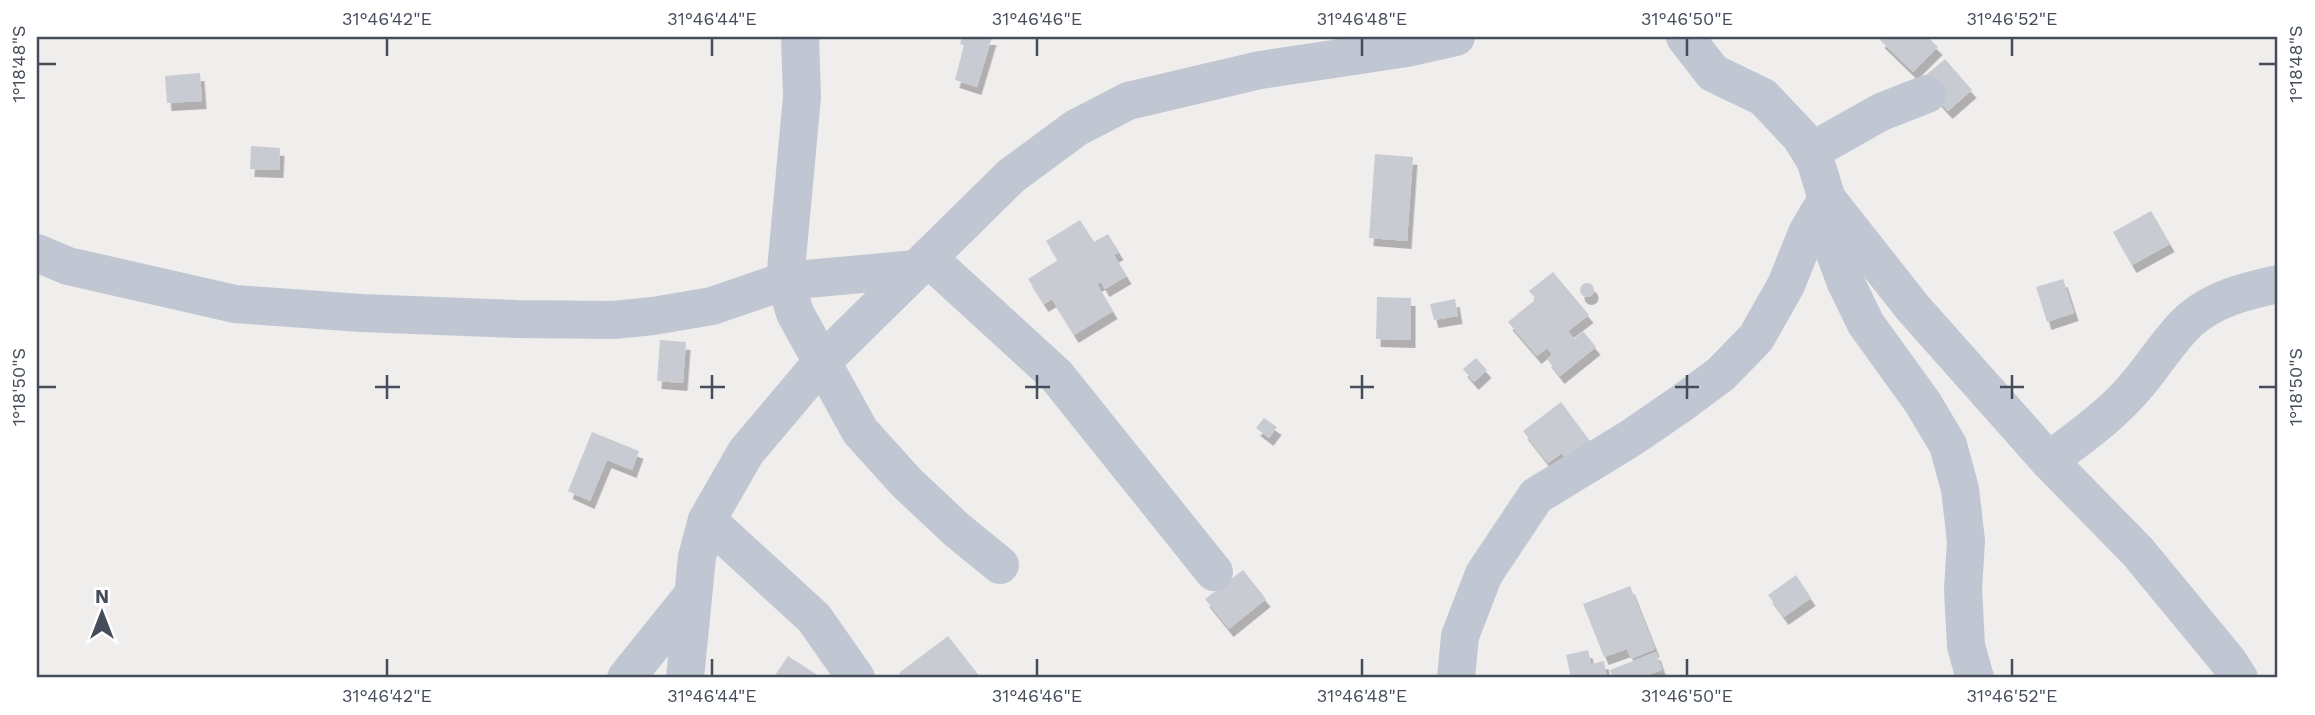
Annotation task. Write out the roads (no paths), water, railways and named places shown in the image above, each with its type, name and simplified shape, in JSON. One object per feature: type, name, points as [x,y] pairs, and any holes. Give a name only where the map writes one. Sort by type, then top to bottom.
[{"type":"street","points":[[800,37],[802,97],[785,281],[795,313],[860,431],[906,482],[957,530],[1000,565]]},
{"type":"street","points":[[685,678],[697,557],[707,520],[746,452],[822,362],[1011,176],[1076,128],[1128,101],[1260,71],[1407,48],[1456,37]]},
{"type":"street","points":[[1685,37],[1713,73],[1763,97],[1800,136],[1820,174],[1822,208],[1830,240],[1846,283],[1866,324],[1923,403],[1948,445],[1960,489],[1966,541],[1966,646],[1975,678]]},
{"type":"street","points":[[1810,152],[1881,112],[1927,94]]},
{"type":"street","points":[[1822,208],[2049,461],[2138,552],[2239,678]]},
{"type":"street","points":[[1456,678],[1460,636],[1484,574],[1536,496],[1631,438],[1721,374],[1756,338],[1786,285],[1807,233],[1822,208]]},
{"type":"street","points":[[37,253],[68,266],[234,304],[361,313],[614,320],[712,306],[785,281],[921,263],[1056,375],[1214,572]]},
{"type":"street","points":[[2049,461],[2134,389],[2189,321],[2223,300],[2278,284]]},
{"type":"street","points":[[707,520],[814,618],[856,678]]},
{"type":"street","points":[[626,678],[692,596]]}]
